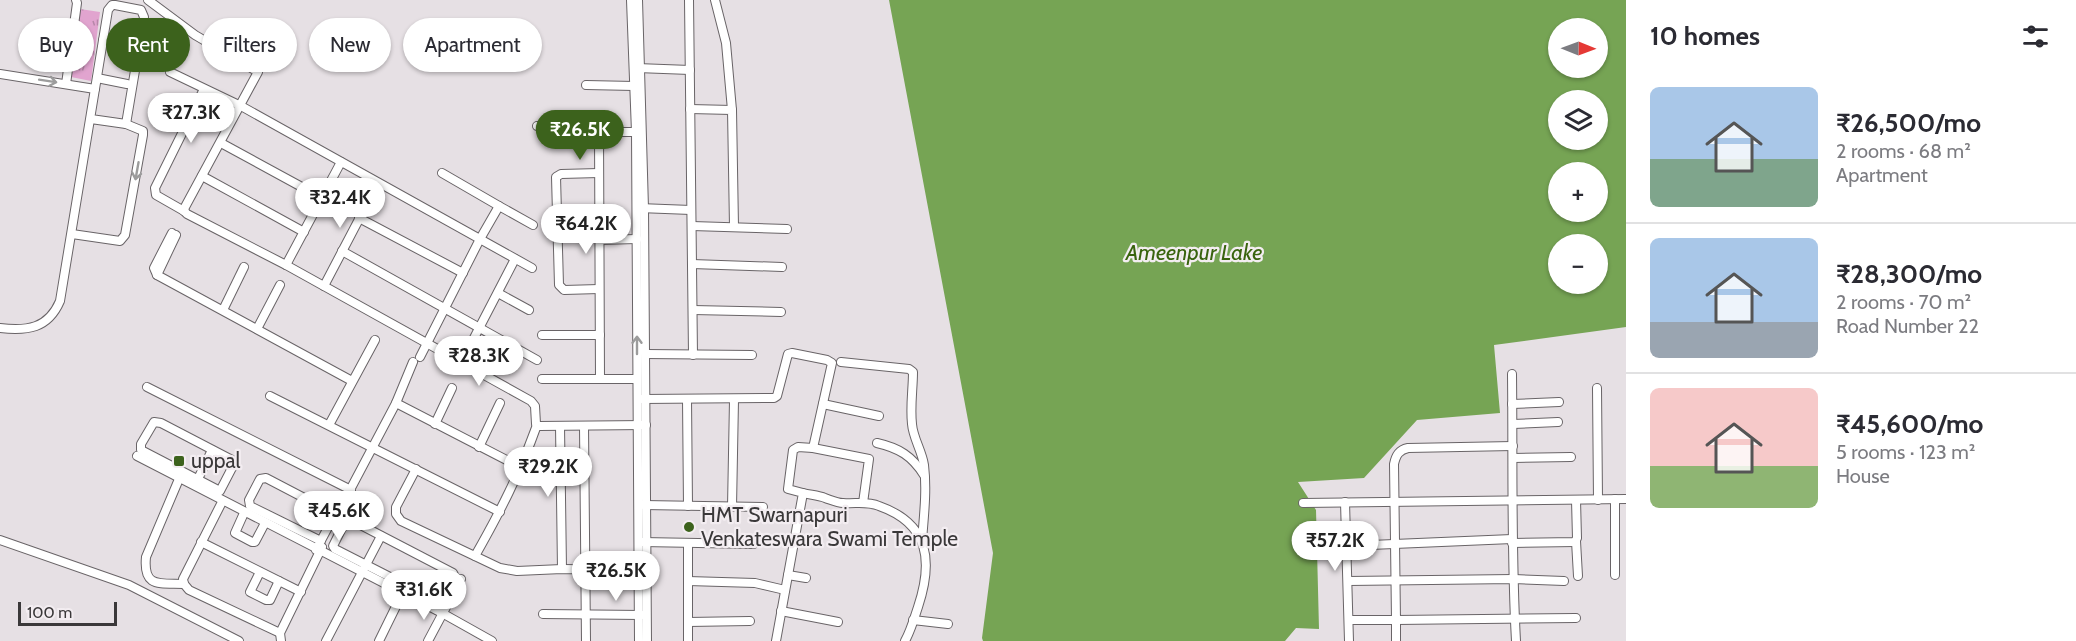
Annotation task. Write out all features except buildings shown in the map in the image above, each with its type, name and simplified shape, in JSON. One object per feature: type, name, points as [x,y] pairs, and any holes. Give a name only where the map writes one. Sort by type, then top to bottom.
[{"type":"street","points":[[66,84],[76,0]]},
{"type":"street","points":[[148,0],[195,35],[258,71],[184,211]]},
{"type":"street","points":[[631,0],[637,68],[634,86],[646,354],[642,425],[643,615],[647,641]]},
{"type":"street","points":[[638,0],[640,208],[637,239],[637,379],[642,399]]},
{"type":"street","points":[[689,0],[693,355]]},
{"type":"street","points":[[715,0],[726,43],[732,110],[734,227]]},
{"type":"street","points":[[0,328],[30,329],[48,319],[60,301],[88,131],[92,119],[108,10],[112,5],[144,12],[134,86],[126,124]]},
{"type":"street","points":[[637,68],[690,70]]},
{"type":"street","points":[[170,72],[241,106],[532,268]]},
{"type":"street","points":[[0,74],[95,89]]},
{"type":"street","points":[[97,78],[127,84]]},
{"type":"street","points":[[585,85],[634,86]]},
{"type":"street","points":[[204,89],[154,188],[156,195],[531,401],[535,408],[537,425],[522,468],[475,556]]},
{"type":"street","points":[[690,109],[732,110]]},
{"type":"street","points":[[72,234],[120,241],[126,235],[143,131],[126,124],[92,119]]},
{"type":"street","points":[[537,126],[599,132],[636,132]]},
{"type":"street","points":[[599,132],[600,379]]},
{"type":"street","points":[[220,143],[322,198]]},
{"type":"street","points":[[285,265],[341,162]]},
{"type":"street","points":[[442,173],[533,225]]},
{"type":"street","points":[[599,173],[561,174],[556,177],[559,285],[564,290],[599,289]]},
{"type":"street","points":[[202,176],[304,232]]},
{"type":"street","points":[[324,286],[378,183]]},
{"type":"street","points":[[420,357],[499,206]]},
{"type":"street","points":[[640,208],[691,210]]},
{"type":"street","points":[[359,218],[463,273]]},
{"type":"street","points":[[692,226],[787,230]]},
{"type":"street","points":[[174,234],[154,268],[157,275],[352,381]]},
{"type":"street","points":[[599,240],[637,239]]},
{"type":"street","points":[[342,251],[537,360]]},
{"type":"street","points":[[461,363],[515,259]]},
{"type":"street","points":[[692,264],[782,267]]},
{"type":"street","points":[[223,310],[244,267]]},
{"type":"street","points":[[257,329],[280,285]]},
{"type":"street","points":[[498,293],[529,310]]},
{"type":"street","points":[[693,310],[781,312]]},
{"type":"street","points":[[542,335],[600,335]]},
{"type":"street","points":[[329,425],[375,340]]},
{"type":"street","points":[[646,354],[752,355]]},
{"type":"street","points":[[642,399],[776,398],[788,354],[827,360],[832,363],[813,448]]},
{"type":"street","points":[[341,507],[396,403],[413,362]]},
{"type":"street","points":[[842,362],[909,369],[912,372],[912,425],[923,462],[926,488],[922,540]]},
{"type":"street","points":[[1512,374],[1514,501],[1512,541],[1516,641]]},
{"type":"street","points":[[542,380],[637,379]]},
{"type":"street","points":[[147,387],[351,490]]},
{"type":"street","points":[[435,424],[452,388]]},
{"type":"street","points":[[1597,388],[1598,500]]},
{"type":"street","points":[[270,396],[500,512]]},
{"type":"street","points":[[687,399],[688,506]]},
{"type":"street","points":[[732,507],[734,400]]},
{"type":"street","points":[[1512,404],[1559,402]]},
{"type":"street","points":[[396,403],[522,468]]},
{"type":"street","points":[[479,447],[500,403]]},
{"type":"street","points":[[823,404],[879,416]]},
{"type":"street","points":[[321,542],[286,529],[265,523],[244,513],[219,497],[141,450],[141,444],[152,424],[158,422],[234,461],[233,466],[219,497],[201,542],[183,579],[189,590],[280,637],[301,592],[318,550],[321,542],[334,516],[333,513],[263,477],[248,503],[252,507],[286,529],[318,550],[364,568]]},
{"type":"street","points":[[1513,424],[1558,422]]},
{"type":"street","points":[[537,425],[642,425]]},
{"type":"street","points":[[560,426],[562,569]]},
{"type":"street","points":[[584,426],[586,641]]},
{"type":"street","points":[[877,443],[892,446],[909,456],[925,477]]},
{"type":"street","points":[[1396,641],[1394,464],[1396,456],[1402,449],[1408,447],[1513,446]]},
{"type":"street","points":[[863,503],[869,459],[813,448],[798,447],[793,450],[788,489],[842,503],[881,506],[903,519],[922,540],[927,563],[922,595],[904,641]]},
{"type":"street","points":[[196,483],[212,450]]},
{"type":"street","points":[[137,456],[180,479],[196,483]]},
{"type":"street","points":[[1513,458],[1571,458]]},
{"type":"street","points":[[416,469],[396,507],[396,514],[401,521],[500,568],[517,571],[643,570]]},
{"type":"street","points":[[180,479],[146,557],[145,571],[148,579],[155,583],[184,584]]},
{"type":"street","points":[[776,641],[803,493]]},
{"type":"street","points":[[1615,499],[1615,575]]},
{"type":"street","points":[[1303,503],[1626,499]]},
{"type":"street","points":[[1576,500],[1578,576]]},
{"type":"street","points":[[1345,502],[1349,641]]},
{"type":"street","points":[[643,505],[763,507]]},
{"type":"street","points":[[244,513],[235,533],[252,542],[255,542],[265,523]]},
{"type":"street","points":[[429,641],[440,609],[455,575],[348,519],[333,546],[335,549],[364,568],[440,609],[492,641]]},
{"type":"street","points":[[318,550],[336,521]]},
{"type":"street","points":[[326,641],[381,536]]},
{"type":"street","points":[[0,540],[129,585],[239,641]]},
{"type":"street","points":[[1347,546],[1395,543],[1576,541]]},
{"type":"street","points":[[201,542],[301,592]]},
{"type":"street","points":[[643,542],[754,544]]},
{"type":"street","points":[[688,543],[688,641]]},
{"type":"street","points":[[260,572],[250,592],[266,600],[270,600],[279,581]]},
{"type":"street","points":[[788,575],[806,578]]},
{"type":"street","points":[[440,609],[461,579]]},
{"type":"street","points":[[1348,581],[1514,579],[1564,581]]},
{"type":"street","points":[[688,581],[754,583],[785,590]]},
{"type":"street","points":[[379,641],[404,589]]},
{"type":"street","points":[[781,611],[838,622]]},
{"type":"street","points":[[543,614],[643,615]]},
{"type":"street","points":[[639,641],[643,615]]},
{"type":"street","points":[[1349,620],[1576,618]]},
{"type":"street","points":[[914,620],[948,624]]},
{"type":"street","points":[[688,622],[750,621]]},
{"type":"green space","points":[[80,9],[100,12],[94,58],[94,18],[79,18]]},
{"type":"green space","points":[[72,72],[92,72],[91,81],[71,77]]},
{"type":"water","name":"Ameenpur Lake","points":[[889,0],[1626,0],[1626,327],[1494,345],[1500,413],[1417,420],[1364,478],[1298,482],[1316,510],[1319,629],[1296,628],[1285,641],[983,641],[993,553]]},
{"type":"place","name":"uppal","points":[[179,461]]},
{"type":"place","name":"HMT Swarnapuri Venkateswara Swami Temple","points":[[689,527]]}]
